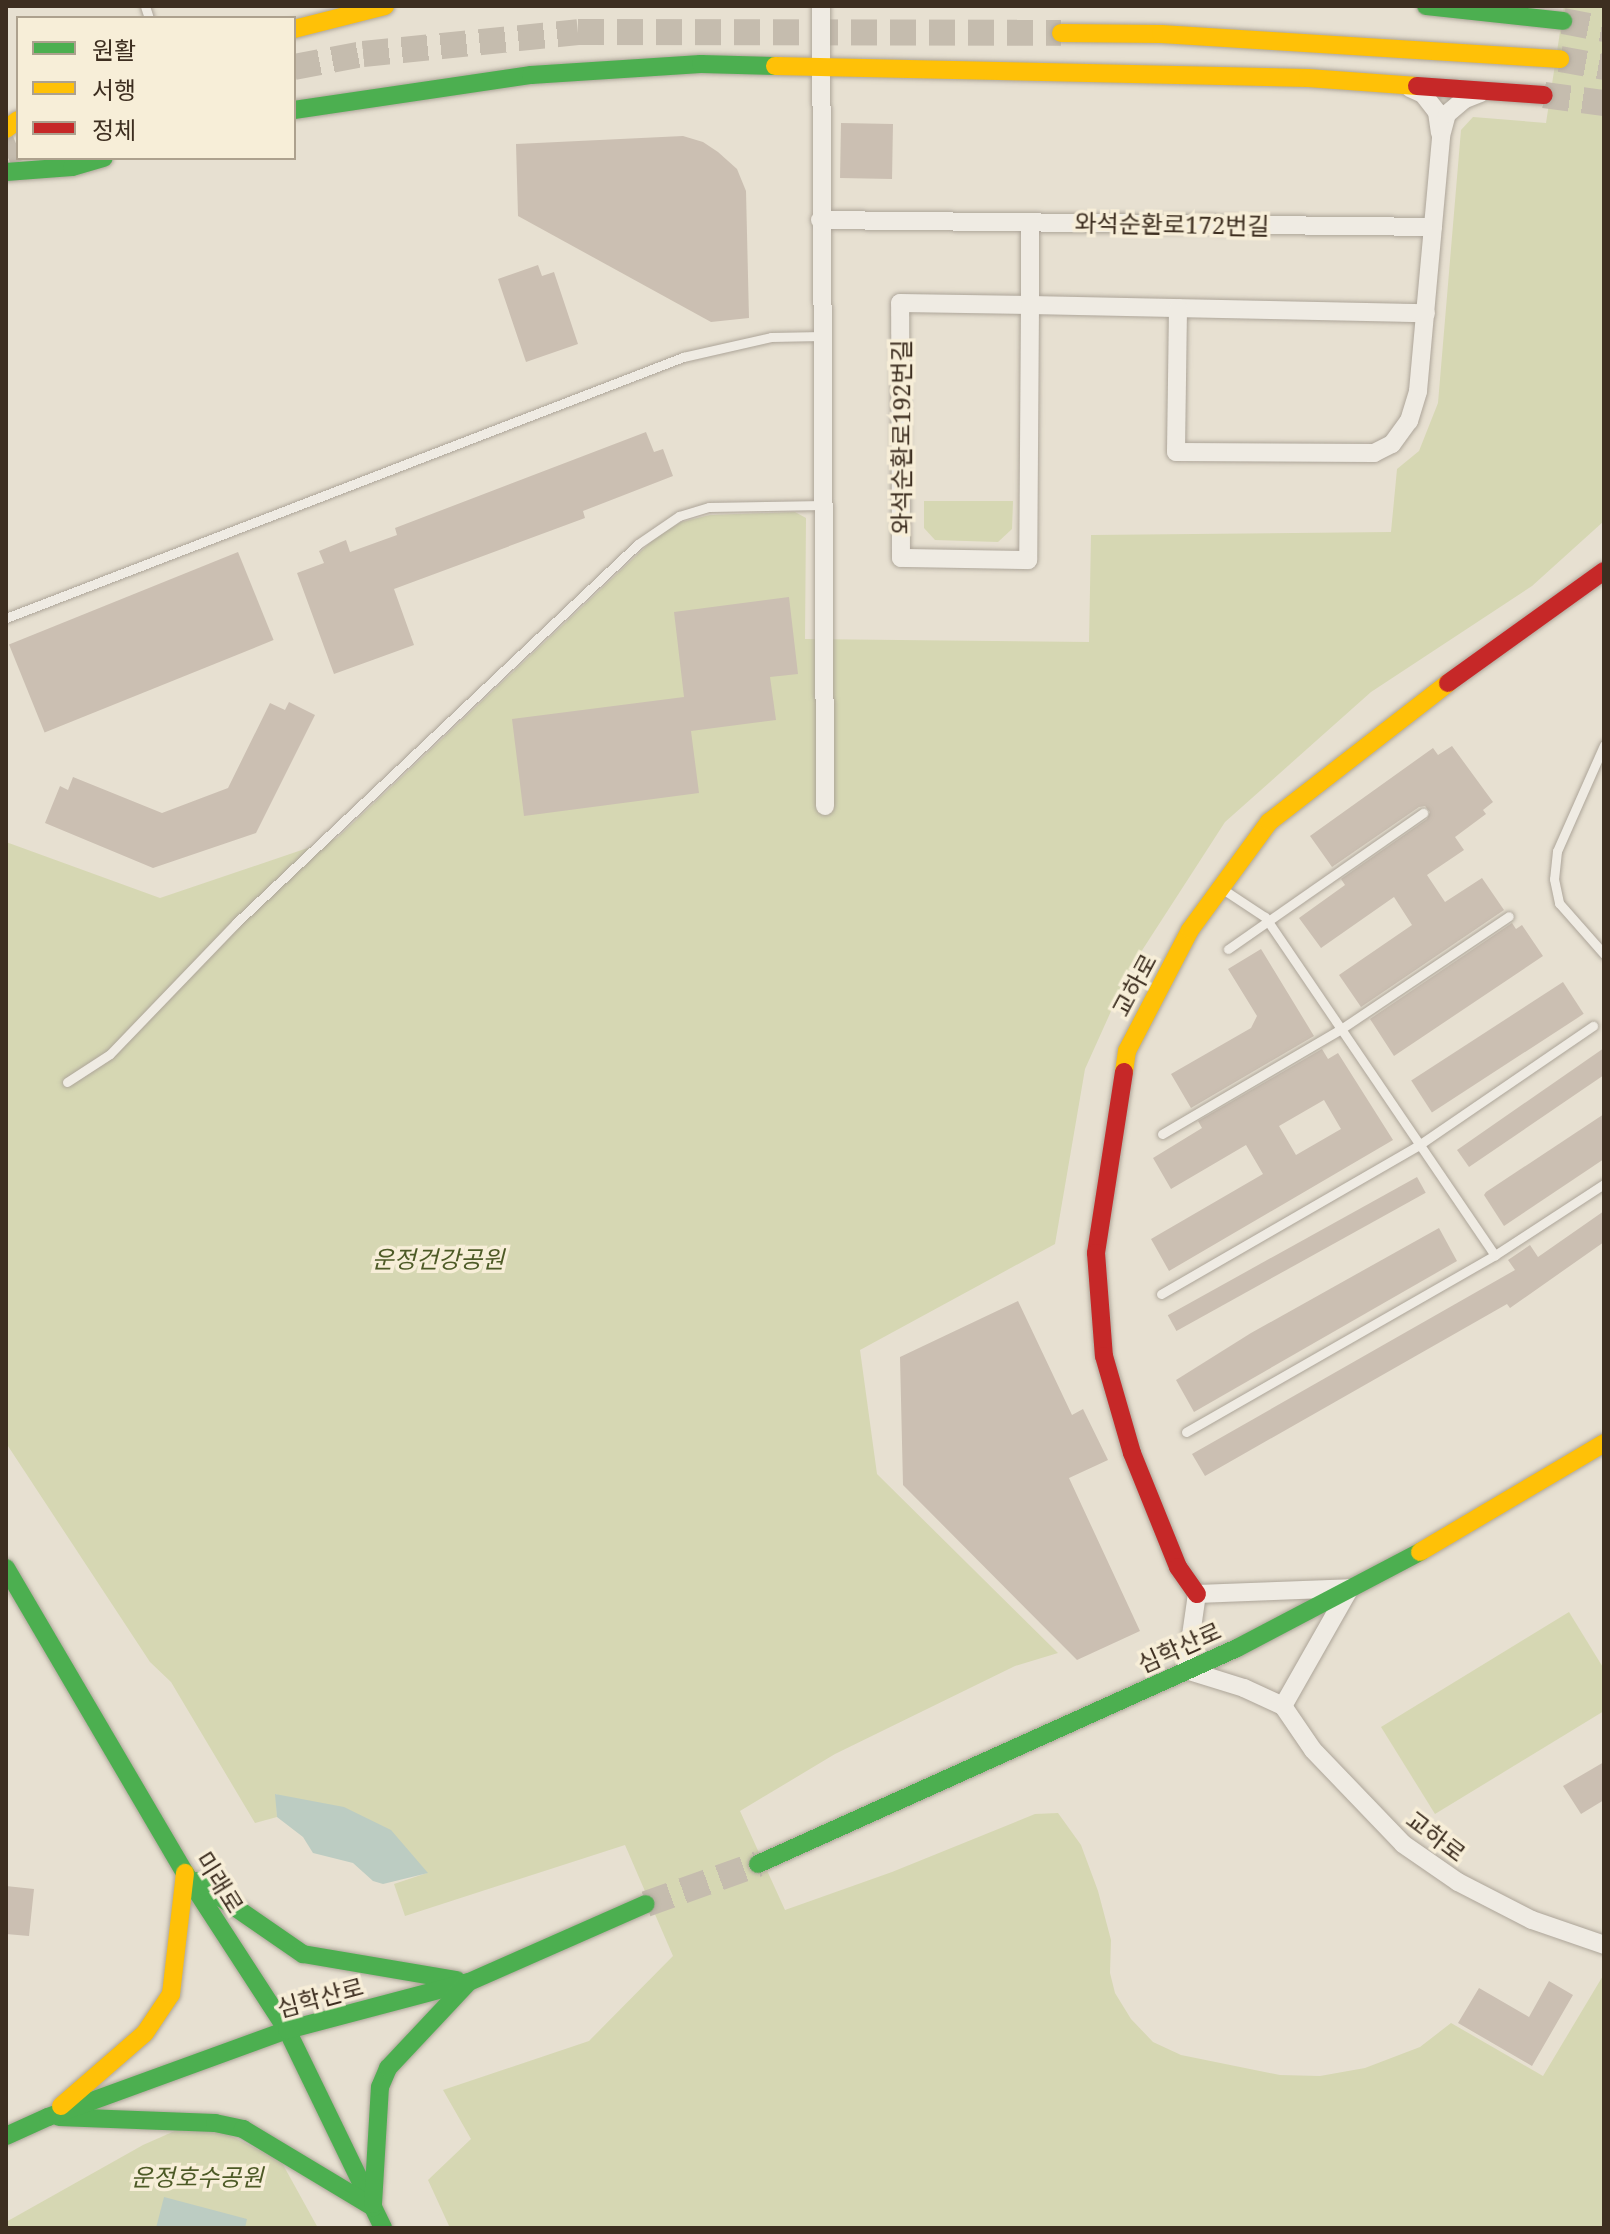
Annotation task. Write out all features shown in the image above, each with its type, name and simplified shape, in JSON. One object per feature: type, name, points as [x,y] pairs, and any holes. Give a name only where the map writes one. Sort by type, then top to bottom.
[{"type":"street","points":[[296,28],[385,6]]},
{"type":"street","points":[[821,6],[825,806]]},
{"type":"street","points":[[1426,6],[1563,21]]},
{"type":"street","points":[[1061,33],[1161,34],[1560,59]]},
{"type":"street","points":[[296,110],[546,74],[701,64],[1401,83],[1544,95]]},
{"type":"street","points":[[1401,83],[1423,94],[1437,112],[1441,136]]},
{"type":"street","points":[[1178,308],[1176,452],[1374,453],[1392,444],[1409,421],[1418,391],[1441,136],[1447,114],[1465,99],[1490,90]]},
{"type":"street","points":[[6,172],[72,167],[97,160]]},
{"type":"street","name":"와석순환로172번길","points":[[820,220],[1433,227]]},
{"type":"street","name":"와석순환로192번길","points":[[1030,222],[1030,305],[1028,560],[901,558],[900,303],[1030,305],[1426,313]]},
{"type":"street","name":"교하로","points":[[1197,1594],[1178,1567],[1132,1453],[1104,1356],[1096,1253],[1127,1051],[1190,930],[1269,822],[1391,724],[1604,571]]},
{"type":"street","name":"심학산로","points":[[758,1864],[1237,1648],[1394,1567],[1604,1443]]},
{"type":"street","name":"미래로","points":[[6,1568],[185,1873],[287,2030],[383,2228]]},
{"type":"street","points":[[1350,1588],[1283,1706],[1244,1688],[1186,1670],[1197,1594],[1350,1588]]},
{"type":"street","name":"교하로","points":[[1283,1706],[1313,1750],[1403,1844],[1458,1882],[1532,1920],[1604,1945]]},
{"type":"street","points":[[48,2117],[145,2033],[171,1994],[185,1873],[303,1954],[469,1982]]},
{"type":"street","name":"심학산로","points":[[6,2136],[48,2117],[287,2030],[469,1982],[646,1904]]},
{"type":"street","points":[[48,2117],[215,2123],[243,2129],[373,2207],[380,2087],[388,2068],[469,1982]]},
{"type":"lane","points":[[6,618],[683,357],[771,337],[822,336]]},
{"type":"lane","points":[[67,1082],[110,1054],[236,923],[638,544],[679,516],[709,507],[823,505]]},
{"type":"lane","points":[[1604,745],[1557,851],[1554,879],[1559,903],[1604,954]]},
{"type":"lane","points":[[1228,949],[1270,924],[1423,813]]},
{"type":"lane","points":[[1221,888],[1265,917],[1495,1255]]},
{"type":"lane","points":[[1162,1134],[1341,1029],[1509,916]]},
{"type":"lane","points":[[1161,1294],[1419,1145],[1593,1026]]},
{"type":"lane","points":[[1186,1432],[1495,1255],[1604,1184]]},
{"type":"green space","name":"운정건강공원","points":[[1564,6],[1604,6],[1604,521],[1532,586],[1371,692],[1225,822],[1130,969],[1085,1069],[1055,1244],[860,1350],[877,1474],[1058,1653],[1015,1666],[835,1754],[740,1811],[785,1910],[892,1872],[1035,1814],[1058,1813],[1081,1845],[1098,1891],[1111,1940],[1110,1973],[1115,1993],[1131,2019],[1153,2042],[1181,2055],[1280,2075],[1320,2076],[1365,2068],[1420,2047],[1451,2023],[1543,2076],[1604,1974],[1604,2228],[450,2228],[428,2180],[471,2139],[443,2090],[589,2041],[673,1956],[625,1845],[405,1916],[394,1884],[427,1873],[276,1794],[277,1817],[255,1823],[171,1682],[150,1662],[6,1443],[6,842],[160,898],[337,838],[655,538],[681,522],[710,515],[795,512],[806,518],[805,639],[1089,642],[1091,535],[1391,532],[1397,469],[1419,451],[1438,403],[1461,130],[1473,117],[1546,123]]},
{"type":"green space","points":[[924,501],[1013,501],[1012,529],[998,542],[935,540],[924,528]]},
{"type":"green space","points":[[1569,1612],[1604,1669],[1604,1711],[1435,1814],[1381,1727]]},
{"type":"green space","name":"운정호수공원","points":[[205,2123],[281,2161],[318,2228],[6,2228],[6,2222],[143,2145],[186,2126]]},
{"type":"shaded area","points":[[275,1794],[344,1807],[391,1830],[428,1873],[383,1884],[373,1881],[353,1863],[313,1853],[303,1837],[277,1817]]},
{"type":"shaded area","points":[[164,2197],[247,2219],[245,2228],[156,2228]]},
{"type":"building","points":[[841,123],[893,124],[892,179],[840,178]]},
{"type":"building","points":[[683,136],[703,142],[718,152],[737,169],[746,191],[749,318],[711,322],[518,216],[516,144]]},
{"type":"building","points":[[538,265],[542,276],[554,272],[578,344],[526,362],[498,279]]},
{"type":"building","points":[[646,432],[654,452],[663,449],[673,476],[583,511],[585,518],[394,589],[414,645],[334,674],[297,573],[324,563],[319,551],[346,540],[350,552],[397,535],[395,528]]},
{"type":"building","points":[[238,552],[274,640],[45,733],[9,645]]},
{"type":"building","points":[[789,597],[798,674],[770,677],[776,720],[691,731],[699,793],[524,816],[512,719],[684,697],[674,612]]},
{"type":"building","points":[[289,702],[315,715],[256,833],[153,868],[45,823],[60,786],[68,790],[73,777],[162,813],[228,788],[270,703],[285,710]]},
{"type":"building","points":[[1452,746],[1493,802],[1483,810],[1486,814],[1455,837],[1464,850],[1427,875],[1445,902],[1482,878],[1504,910],[1361,1007],[1339,975],[1412,925],[1394,897],[1321,948],[1299,918],[1345,885],[1341,879],[1427,819],[1430,812],[1425,806],[1419,807],[1332,867],[1310,836],[1433,748],[1438,755]]},
{"type":"building","points":[[1512,923],[1516,929],[1522,925],[1543,956],[1394,1056],[1370,1019]]},
{"type":"building","points":[[1261,949],[1314,1036],[1191,1108],[1171,1074],[1251,1028],[1257,1016],[1228,969]]},
{"type":"building","points":[[1563,982],[1584,1014],[1432,1112],[1411,1081]]},
{"type":"building","points":[[1604,1048],[1604,1075],[1469,1167],[1457,1150]]},
{"type":"building","points":[[1322,1049],[1328,1059],[1338,1053],[1393,1140],[1169,1271],[1151,1239],[1263,1174],[1246,1145],[1171,1189],[1153,1158],[1202,1128],[1198,1121]],"holes":[[[1324,1100],[1341,1129],[1296,1155],[1279,1126]]]},
{"type":"building","points":[[1604,1114],[1604,1159],[1504,1226],[1484,1195],[1486,1192]]},
{"type":"building","points":[[1417,1177],[1426,1193],[1176,1331],[1168,1315]]},
{"type":"building","points":[[1604,1211],[1604,1242],[1510,1308],[1507,1304],[1205,1476],[1192,1454],[1515,1270],[1508,1260],[1530,1245],[1538,1257]]},
{"type":"building","points":[[1439,1228],[1457,1261],[1194,1412],[1176,1380],[1251,1333]]},
{"type":"building","points":[[1018,1301],[1072,1415],[1083,1409],[1108,1460],[1069,1478],[1140,1631],[1077,1660],[903,1485],[900,1357]]},
{"type":"building","points":[[1604,1762],[1604,1800],[1581,1814],[1563,1786]]},
{"type":"building","points":[[6,1886],[34,1889],[29,1936],[6,1934]]},
{"type":"building","points":[[1549,1981],[1573,1995],[1532,2066],[1458,2023],[1479,1988],[1529,2017]]},
{"type":"tunnel","points":[[1563,21],[1604,29]]},
{"type":"tunnel","points":[[296,67],[363,54],[578,32],[1061,33]]},
{"type":"tunnel","points":[[1560,59],[1604,67]]},
{"type":"tunnel","points":[[1544,95],[1604,103]]},
{"type":"tunnel","points":[[6,153],[16,149]]},
{"type":"tunnel","points":[[646,1904],[758,1864]]},
{"type":"traffic: fast","points":[[1426,6],[1563,21]]},
{"type":"traffic: fast","points":[[296,110],[531,75],[701,64],[775,66]]},
{"type":"traffic: fast","points":[[6,172],[72,167],[97,160]]},
{"type":"traffic: fast","points":[[758,1864],[1237,1648],[1420,1552]]},
{"type":"traffic: fast","points":[[6,1568],[185,1873],[287,2030],[383,2228]]},
{"type":"traffic: fast","points":[[197,1881],[303,1954],[457,1980]]},
{"type":"traffic: fast","points":[[6,2136],[48,2117],[287,2030],[469,1982],[646,1904]]},
{"type":"traffic: fast","points":[[373,2204],[380,2087],[388,2068],[467,1984]]},
{"type":"traffic: fast","points":[[59,2117],[215,2123],[243,2129],[373,2207]]},
{"type":"traffic: slow","points":[[296,28],[385,6]]},
{"type":"traffic: slow","points":[[1061,33],[1161,34],[1560,59]]},
{"type":"traffic: slow","points":[[775,66],[1308,78],[1417,86]]},
{"type":"traffic: slow","points":[[6,129],[16,122]]},
{"type":"traffic: slow","points":[[1124,1072],[1127,1051],[1190,930],[1269,822],[1448,683]]},
{"type":"traffic: slow","points":[[1420,1552],[1604,1443]]},
{"type":"traffic: slow","points":[[61,2106],[145,2033],[171,1994],[185,1873]]},
{"type":"traffic: jam","points":[[1417,86],[1544,95]]},
{"type":"traffic: jam","points":[[1448,683],[1604,571]]},
{"type":"traffic: jam","points":[[1124,1072],[1096,1253],[1104,1356],[1132,1453],[1178,1567],[1197,1594]]}]
